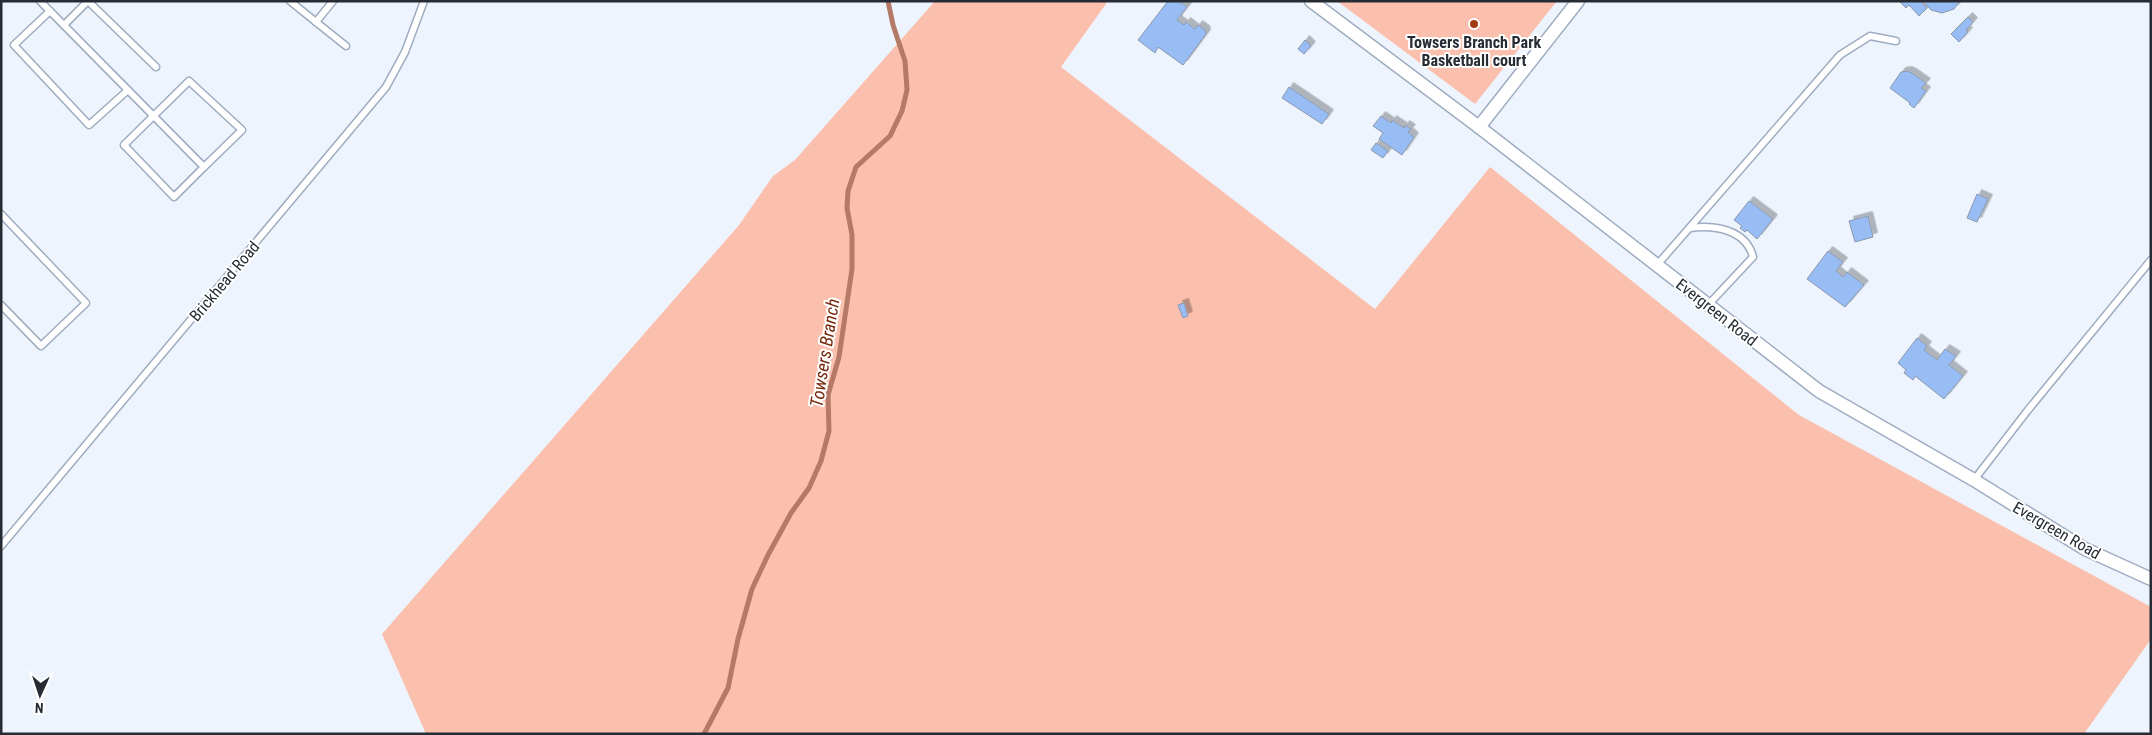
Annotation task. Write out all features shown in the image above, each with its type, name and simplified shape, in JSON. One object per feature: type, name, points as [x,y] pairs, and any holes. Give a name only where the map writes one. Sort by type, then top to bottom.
[{"type":"street","name":"Evergreen Road","points":[[1311,1],[1478,127],[1819,391],[1974,480],[2085,549],[2151,579]]},
{"type":"street","points":[[1478,127],[1578,1]]},
{"type":"lane","points":[[40,1],[204,167]]},
{"type":"lane","points":[[64,25],[88,1],[156,67]]},
{"type":"lane","points":[[290,1],[346,46]]},
{"type":"lane","points":[[316,22],[333,1]]},
{"type":"lane","name":"Brickhead Road","points":[[1,546],[386,88],[405,52],[424,1]]},
{"type":"lane","points":[[50,11],[14,44],[89,125],[128,90]]},
{"type":"lane","points":[[1657,265],[1840,55],[1870,36],[1896,41]]},
{"type":"lane","points":[[189,81],[242,130],[174,197],[124,145],[153,116],[189,81]]},
{"type":"lane","points":[[1,214],[86,303],[41,346],[1,305]]},
{"type":"lane","points":[[1690,228],[1707,226],[1726,229],[1743,239],[1752,251],[1753,257],[1708,305]]},
{"type":"lane","points":[[1974,480],[2028,410],[2151,260]]},
{"type":"shaded area","points":[[935,1],[1108,1],[1061,67],[1375,309],[1490,167],[1799,415],[2151,607],[2151,639],[2084,734],[426,734],[382,634],[739,225],[773,176],[795,160]]},
{"type":"shaded area","points":[[1337,1],[1557,1],[1475,104]]},
{"type":"building","points":[[1168,1],[1179,1],[1187,7],[1177,20],[1184,25],[1186,22],[1195,29],[1198,25],[1205,30],[1206,34],[1183,65],[1158,47],[1155,53],[1138,40]]},
{"type":"building","points":[[1899,1],[1920,1],[1927,8],[1919,16],[1909,5],[1906,8]]},
{"type":"building","points":[[1923,1],[1960,1],[1954,9],[1942,13],[1931,10]]},
{"type":"building","points":[[1968,17],[1973,22],[1966,30],[1968,32],[1959,42],[1951,34]]},
{"type":"building","points":[[1305,40],[1311,46],[1304,54],[1298,49]]},
{"type":"building","points":[[1907,71],[1926,83],[1921,88],[1926,91],[1914,108],[1890,88],[1901,72]]},
{"type":"building","points":[[1289,87],[1329,114],[1322,124],[1282,98]]},
{"type":"building","points":[[1381,116],[1391,123],[1392,120],[1404,128],[1405,125],[1411,129],[1408,132],[1414,137],[1402,155],[1379,139],[1383,133],[1373,126]]},
{"type":"building","points":[[1376,143],[1388,151],[1383,158],[1371,150]]},
{"type":"building","points":[[1977,194],[1988,199],[1977,222],[1967,218]]},
{"type":"building","points":[[1749,201],[1773,219],[1757,239],[1747,230],[1745,232],[1740,228],[1742,226],[1734,220]]},
{"type":"building","points":[[1868,216],[1873,237],[1855,242],[1849,221]]},
{"type":"building","points":[[1828,251],[1843,262],[1836,271],[1843,277],[1847,272],[1864,285],[1845,307],[1807,279]]},
{"type":"building","points":[[1184,303],[1188,316],[1183,318],[1178,305]]},
{"type":"building","points":[[1917,338],[1927,346],[1924,350],[1937,360],[1945,349],[1956,356],[1949,365],[1963,376],[1944,399],[1915,376],[1913,380],[1904,373],[1906,370],[1898,363]]},
{"type":"waterway","name":"Towsers Branch","points":[[704,734],[728,688],[738,639],[752,589],[791,513],[809,488],[821,461],[829,431],[828,395],[839,357],[852,269],[852,235],[847,208],[848,191],[856,167],[890,136],[902,111],[907,90],[905,61],[893,25],[888,1]]},
{"type":"place","name":"Towsers Branch Park Basketball court","points":[[1474,24]]}]
